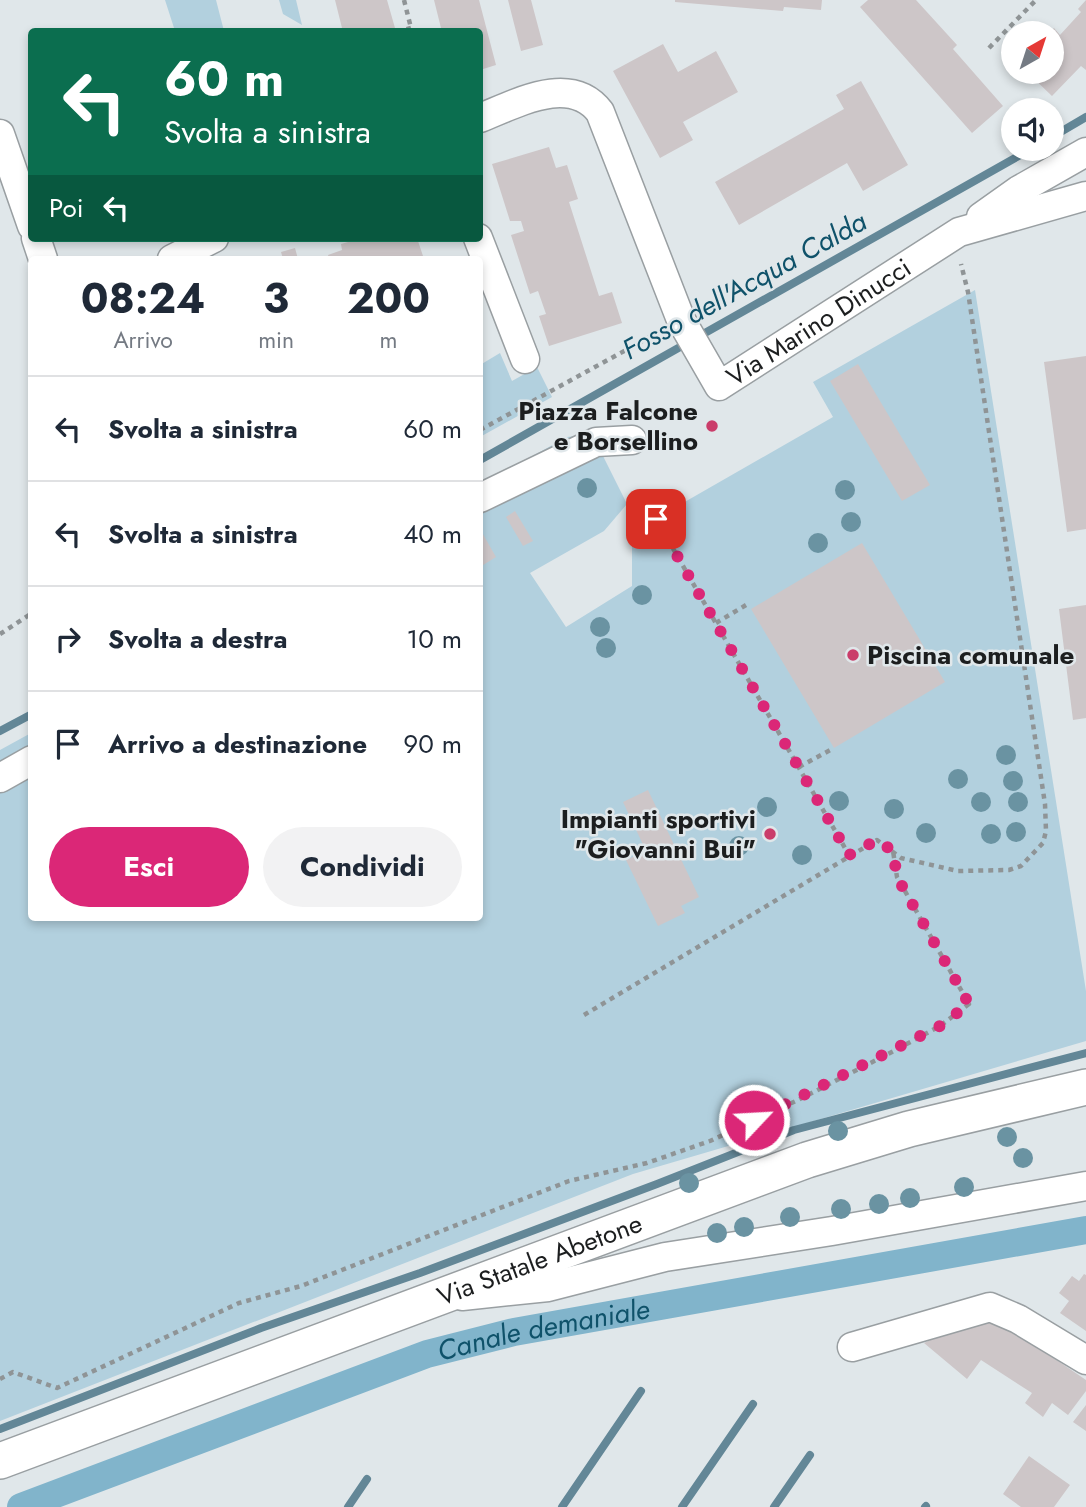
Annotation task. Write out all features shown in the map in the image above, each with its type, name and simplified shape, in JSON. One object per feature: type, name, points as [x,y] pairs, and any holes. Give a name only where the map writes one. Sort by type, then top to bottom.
[{"type":"main road","name":"Via Statale Abetone","points":[[0,1461],[807,1160],[856,1144],[1086,1087]]},
{"type":"street","name":"Via Marino Dinucci","points":[[483,117],[539,95],[562,93],[579,95],[592,101],[600,112],[681,320],[719,386],[956,234],[1086,195]]},
{"type":"street","points":[[0,134],[28,214]]},
{"type":"street","points":[[956,234],[1019,190],[1086,152]]},
{"type":"street","points":[[480,242],[525,359]]},
{"type":"street","points":[[181,256],[211,246]]},
{"type":"street","points":[[483,497],[596,442],[632,440]]},
{"type":"street","points":[[0,778],[28,762]]},
{"type":"street","points":[[439,1297],[506,1293],[548,1287],[665,1257],[832,1231],[1086,1186]]},
{"type":"street","points":[[638,1222],[635,1236],[638,1245],[651,1254],[665,1257]]},
{"type":"street","points":[[852,1347],[990,1307],[1018,1319],[1086,1360]]},
{"type":"path","points":[[404,0],[411,28]]},
{"type":"path","points":[[989,48],[1035,0]]},
{"type":"path","points":[[584,1015],[877,840],[901,858],[958,870],[1009,870],[1021,866],[1043,843],[1046,831],[1045,804],[968,292],[956,234]]},
{"type":"path","points":[[483,428],[681,320]]},
{"type":"path","points":[[648,505],[849,855]]},
{"type":"path","points":[[716,623],[746,605]]},
{"type":"path","points":[[0,634],[28,616]]},
{"type":"path","points":[[799,767],[834,748]]},
{"type":"path","points":[[0,1378],[13,1371],[57,1388],[239,1303],[301,1286],[569,1181],[647,1163],[710,1141],[798,1100],[940,1026],[969,1004],[897,877],[893,851]]},
{"type":"shaded area","points":[[165,0],[216,0],[223,28],[174,28]]},
{"type":"shaded area","points":[[279,0],[296,0],[302,25],[283,14]]},
{"type":"shaded area","name":"Impianti sportivi \"Giovanni Bui\"","points":[[975,290],[1086,991],[1086,1041],[633,1174],[0,1421],[0,750],[28,735],[28,921],[483,921],[483,483],[567,437],[592,434],[627,504],[604,531],[530,573],[566,627],[632,586],[632,544],[648,523],[833,417],[813,382]]},
{"type":"shaded area","points":[[500,353],[512,381],[537,367],[552,397],[483,435],[483,363]]},
{"type":"building","points":[[335,0],[387,0],[395,28],[342,28]]},
{"type":"building","points":[[434,0],[479,0],[496,65],[483,69],[483,28],[441,28]]},
{"type":"building","points":[[508,0],[531,0],[543,45],[521,51]]},
{"type":"building","points":[[675,0],[822,0],[821,10],[784,7],[783,11]]},
{"type":"building","points":[[868,0],[916,0],[957,45],[953,49],[1001,104],[1001,108],[972,133],[860,7]]},
{"type":"building","points":[[1086,0],[1086,70],[1081,66],[1064,84],[1064,31],[1081,12],[1078,9]]},
{"type":"building","points":[[663,44],[678,72],[716,51],[738,92],[683,122],[693,140],[660,158],[613,71]]},
{"type":"building","points":[[861,81],[908,165],[863,191],[847,163],[739,225],[715,182],[844,109],[836,95]]},
{"type":"building","points":[[1040,84],[1064,84],[1052,96]]},
{"type":"building","points":[[549,147],[556,168],[567,165],[578,199],[569,202],[599,296],[612,292],[622,323],[549,346],[539,316],[546,314],[538,291],[530,294],[511,235],[524,231],[521,221],[510,221],[492,164]]},
{"type":"building","points":[[418,242],[423,256],[328,256],[342,250],[341,244]]},
{"type":"building","points":[[295,248],[297,256],[282,256],[281,252]]},
{"type":"building","points":[[1086,356],[1086,529],[1067,532],[1044,362]]},
{"type":"building","points":[[858,364],[930,485],[902,501],[830,381]]},
{"type":"building","points":[[515,511],[533,541],[523,546],[506,517]]},
{"type":"building","points":[[483,534],[496,557],[483,565]]},
{"type":"building","name":"Piscina comunale","points":[[862,543],[945,682],[834,748],[751,609]]},
{"type":"building","points":[[1086,605],[1086,718],[1073,720],[1059,609]]},
{"type":"building","points":[[648,790],[699,897],[681,906],[685,913],[658,926],[626,860],[646,851],[623,802]]},
{"type":"building","points":[[1084,1274],[1086,1331],[1060,1313],[1069,1301],[1059,1293],[1072,1276],[1079,1281]]},
{"type":"building","points":[[980,1316],[1005,1325],[1086,1380],[1086,1391],[1068,1415],[1052,1403],[1043,1417],[1025,1403],[1032,1393],[981,1360],[967,1379],[924,1343]]},
{"type":"building","points":[[1086,1405],[1086,1431],[1073,1422]]},
{"type":"building","points":[[1029,1456],[1070,1485],[1054,1507],[1021,1507],[1003,1494]]},
{"type":"waterway","name":"Fosso dell'Acqua Calda","points":[[1064,130],[1086,117]]},
{"type":"waterway","name":"Fosso dell'Acqua Calda","points":[[483,458],[1010,161]]},
{"type":"waterway","name":"Fosso dell'Acqua Calda","points":[[0,731],[28,716]]},
{"type":"waterway","points":[[0,1429],[261,1328],[420,1273],[794,1130],[1086,1053]]},
{"type":"waterway","name":"Canale demaniale","points":[[21,1507],[427,1354],[514,1332],[1086,1230]]},
{"type":"waterway","points":[[562,1507],[641,1391]]},
{"type":"waterway","points":[[682,1507],[753,1404]]},
{"type":"waterway","points":[[774,1507],[810,1455]]},
{"type":"waterway","points":[[348,1507],[367,1479]]},
{"type":"place","name":"Piazza Falcone e Borsellino","points":[[712,426]]},
{"type":"place","name":"Piscina comunale","points":[[853,655]]},
{"type":"place","name":"Impianti sportivi \"Giovanni Bui\"","points":[[770,834]]},
{"type":"route","points":[[656,519],[849,855],[877,840],[893,851],[897,877],[969,1004],[940,1026],[754,1120]]}]
